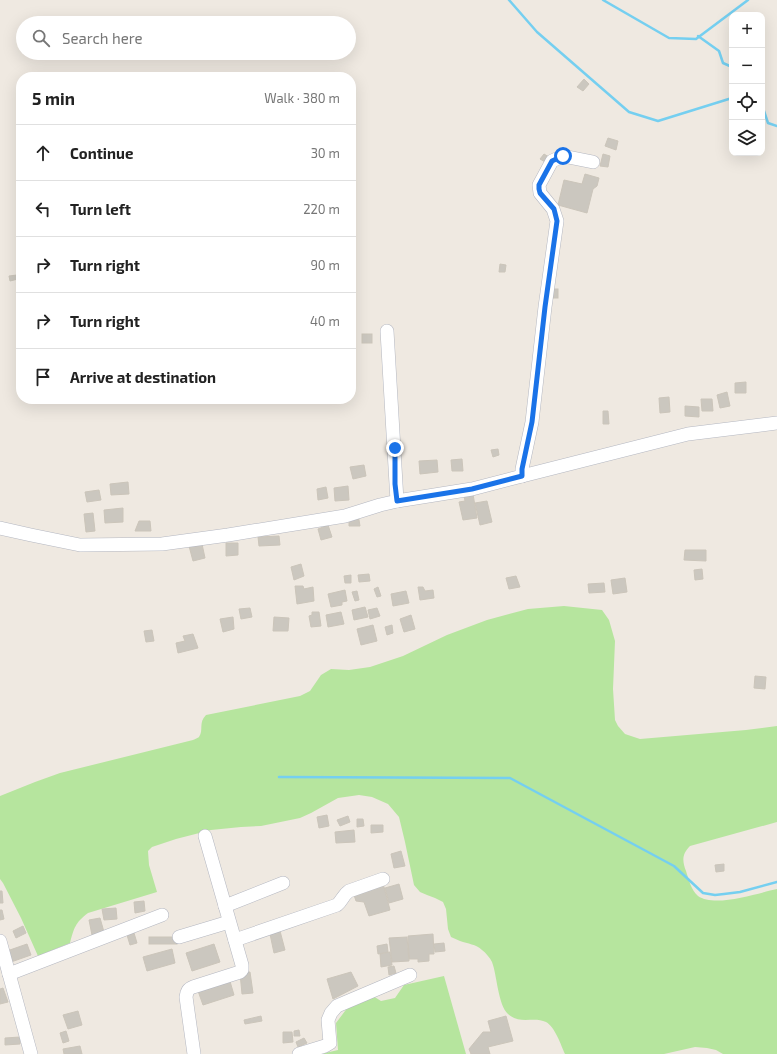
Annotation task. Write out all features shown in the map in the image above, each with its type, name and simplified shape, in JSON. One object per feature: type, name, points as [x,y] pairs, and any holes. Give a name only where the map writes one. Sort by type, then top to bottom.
[{"type":"street","points":[[522,476],[522,469],[532,422],[545,307],[557,221],[554,209],[540,193],[539,185],[552,161],[563,156],[594,162]]},
{"type":"street","points":[[387,331],[397,501]]},
{"type":"street","points":[[0,528],[80,545],[162,544],[344,516],[397,501],[472,489],[688,434],[777,423]]},
{"type":"street","points":[[194,1054],[186,992],[193,987],[240,972],[242,970],[242,965],[205,836]]},
{"type":"street","points":[[235,940],[336,905],[349,890],[383,879]]},
{"type":"street","points":[[225,906],[283,883]]},
{"type":"street","points":[[9,974],[162,915]]},
{"type":"street","points":[[179,937],[229,922]]},
{"type":"street","points":[[0,941],[31,1054]]},
{"type":"street","points":[[299,1054],[330,1043],[328,1020],[331,1013],[337,1006],[410,975]]},
{"type":"green space","points":[[564,606],[602,610],[609,620],[615,641],[613,689],[615,720],[625,734],[640,739],[777,726],[777,822],[690,846],[685,852],[683,861],[689,881],[694,891],[698,896],[705,899],[715,901],[725,900],[777,889],[777,1054],[723,1054],[716,1050],[695,1047],[664,1054],[565,1054],[560,1041],[549,1024],[541,1020],[517,1019],[508,1014],[502,1004],[494,968],[489,957],[477,946],[451,937],[448,929],[446,909],[443,902],[420,892],[414,885],[399,817],[388,804],[372,797],[359,795],[338,798],[300,818],[261,826],[211,830],[152,847],[148,851],[149,865],[157,892],[88,913],[76,926],[70,943],[38,956],[21,918],[0,879],[0,796],[60,773],[194,740],[199,737],[202,721],[206,715],[300,696],[310,691],[321,675],[331,669],[349,670],[370,667],[403,656],[447,635],[487,620],[528,609]]},
{"type":"green space","points":[[444,976],[466,1054],[321,1054],[338,1050],[336,1023],[348,1007],[373,996],[381,1001],[395,998],[404,985]]},
{"type":"building","points":[[584,79],[589,84],[583,91],[577,87]]},
{"type":"building","points":[[608,138],[618,141],[616,150],[605,146]]},
{"type":"building","points":[[544,154],[549,157],[545,162],[540,159]]},
{"type":"building","points":[[603,154],[610,156],[608,167],[600,166]]},
{"type":"building","points":[[585,174],[599,178],[597,186],[593,189],[587,213],[558,205],[564,180],[582,184]]},
{"type":"building","points":[[500,264],[506,265],[505,272],[499,272]]},
{"type":"building","points":[[16,275],[16,280],[10,281],[9,276]]},
{"type":"building","points":[[552,289],[558,289],[558,298],[552,298]]},
{"type":"building","points":[[362,334],[372,334],[372,343],[362,343]]},
{"type":"building","points":[[746,382],[746,393],[735,393],[735,383]]},
{"type":"building","points":[[727,392],[730,406],[720,408],[717,395]]},
{"type":"building","points":[[669,397],[670,412],[660,413],[659,398]]},
{"type":"building","points":[[701,399],[712,399],[713,411],[702,411]]},
{"type":"building","points":[[685,406],[699,407],[699,417],[685,416]]},
{"type":"building","points":[[603,411],[608,411],[609,424],[603,424]]},
{"type":"building","points":[[498,449],[499,455],[493,457],[491,450]]},
{"type":"building","points":[[462,459],[463,471],[452,471],[451,460]]},
{"type":"building","points":[[437,460],[438,472],[420,474],[419,461]]},
{"type":"building","points":[[364,465],[366,476],[353,479],[350,467]]},
{"type":"building","points":[[128,482],[129,494],[111,495],[110,484]]},
{"type":"building","points":[[348,486],[349,500],[335,501],[334,488]]},
{"type":"building","points":[[326,487],[328,498],[318,500],[317,489]]},
{"type":"building","points":[[99,490],[101,500],[87,502],[85,492]]},
{"type":"building","points":[[473,494],[477,518],[463,520],[459,502],[465,501],[464,496]]},
{"type":"building","points":[[487,501],[492,522],[480,525],[475,503]]},
{"type":"building","points":[[123,508],[123,522],[105,523],[104,510]]},
{"type":"building","points":[[93,513],[95,531],[86,532],[84,514]]},
{"type":"building","points":[[358,514],[360,526],[349,526],[349,515]]},
{"type":"building","points":[[139,521],[150,521],[151,531],[135,531]]},
{"type":"building","points":[[328,525],[332,537],[321,540],[318,529]]},
{"type":"building","points":[[279,536],[280,545],[259,546],[258,537]]},
{"type":"building","points":[[226,543],[238,543],[238,555],[226,556]]},
{"type":"building","points":[[202,544],[205,558],[193,561],[189,546]]},
{"type":"building","points":[[685,550],[706,550],[706,561],[684,560]]},
{"type":"building","points":[[301,564],[304,576],[294,580],[291,567]]},
{"type":"building","points":[[702,569],[703,579],[695,580],[694,570]]},
{"type":"building","points":[[369,574],[370,581],[359,582],[358,575]]},
{"type":"building","points":[[351,575],[351,583],[345,583],[344,576]]},
{"type":"building","points":[[516,576],[520,587],[509,589],[506,578]]},
{"type":"building","points":[[625,578],[627,592],[613,594],[611,580]]},
{"type":"building","points":[[604,583],[605,592],[589,593],[588,584]]},
{"type":"building","points":[[295,586],[303,586],[304,589],[313,587],[314,601],[297,604]]},
{"type":"building","points":[[378,587],[381,596],[377,597],[374,589]]},
{"type":"building","points":[[418,587],[423,587],[425,591],[433,590],[434,598],[420,600]]},
{"type":"building","points":[[345,590],[347,601],[342,602],[342,605],[331,607],[328,594]]},
{"type":"building","points":[[357,591],[359,600],[355,601],[352,592]]},
{"type":"building","points":[[406,591],[409,603],[393,606],[391,594]]},
{"type":"building","points":[[365,607],[368,617],[354,620],[352,610]]},
{"type":"building","points":[[250,608],[252,617],[241,619],[239,609]]},
{"type":"building","points":[[377,608],[380,616],[370,619],[368,610]]},
{"type":"building","points":[[312,612],[319,612],[321,626],[311,627],[309,616],[312,615]]},
{"type":"building","points":[[341,612],[344,624],[328,627],[326,615]]},
{"type":"building","points":[[411,615],[415,629],[404,632],[400,619]]},
{"type":"building","points":[[233,617],[234,629],[223,632],[220,619]]},
{"type":"building","points":[[274,617],[289,618],[288,631],[273,631]]},
{"type":"building","points":[[373,625],[377,641],[361,645],[357,629]]},
{"type":"building","points":[[392,625],[393,633],[387,635],[385,627]]},
{"type":"building","points":[[152,630],[154,641],[146,642],[144,631]]},
{"type":"building","points":[[193,634],[198,648],[178,653],[176,643],[185,641],[183,636]]},
{"type":"building","points":[[755,676],[766,677],[765,689],[754,688]]},
{"type":"building","points":[[327,815],[329,826],[319,828],[317,817]]},
{"type":"building","points":[[348,816],[350,822],[340,826],[337,820]]},
{"type":"building","points":[[357,819],[363,819],[364,826],[357,827]]},
{"type":"building","points":[[371,825],[383,825],[383,832],[371,833]]},
{"type":"building","points":[[354,830],[355,842],[336,843],[335,832]]},
{"type":"building","points":[[401,851],[405,866],[394,868],[391,854]]},
{"type":"building","points":[[724,864],[724,871],[716,872],[715,865]]},
{"type":"building","points":[[383,883],[390,910],[369,916],[364,902],[356,901],[353,892]]},
{"type":"building","points":[[399,884],[403,899],[389,903],[385,888]]},
{"type":"building","points":[[0,891],[2,891],[3,903],[0,903]]},
{"type":"building","points":[[144,901],[145,911],[135,913],[134,902]]},
{"type":"building","points":[[116,908],[117,919],[104,920],[102,909]]},
{"type":"building","points":[[0,910],[2,910],[4,919],[0,920]]},
{"type":"building","points":[[100,918],[104,932],[92,935],[89,920]]},
{"type":"building","points":[[23,926],[26,933],[16,938],[13,931]]},
{"type":"building","points":[[280,931],[285,950],[274,953],[270,934]]},
{"type":"building","points":[[134,933],[137,943],[130,945],[127,935]]},
{"type":"building","points":[[433,934],[434,954],[429,954],[429,961],[418,962],[418,959],[409,959],[408,936]]},
{"type":"building","points":[[149,937],[177,937],[177,944],[149,944]]},
{"type":"building","points":[[407,937],[409,961],[392,962],[389,938]]},
{"type":"building","points":[[444,943],[445,951],[435,952],[434,944]]},
{"type":"building","points":[[27,944],[31,955],[11,962],[7,951]]},
{"type":"building","points":[[214,944],[220,962],[192,971],[186,953]]},
{"type":"building","points":[[387,944],[388,952],[378,954],[377,946]]},
{"type":"building","points":[[172,949],[175,963],[147,971],[143,957]]},
{"type":"building","points":[[390,952],[392,965],[381,967],[380,954]]},
{"type":"building","points":[[394,966],[396,973],[389,975],[388,967]]},
{"type":"building","points":[[250,972],[253,993],[242,994],[240,973]]},
{"type":"building","points":[[351,972],[358,986],[333,999],[327,979]]},
{"type":"building","points":[[229,978],[234,995],[203,1005],[197,988]]},
{"type":"building","points":[[3,988],[8,1002],[0,1004],[0,989]]},
{"type":"building","points":[[78,1011],[82,1025],[68,1029],[63,1015]]},
{"type":"building","points":[[261,1016],[262,1021],[245,1024],[244,1020]]},
{"type":"building","points":[[506,1016],[513,1041],[488,1047],[490,1054],[471,1054],[469,1049],[483,1032],[491,1032],[488,1021]]},
{"type":"building","points":[[299,1030],[300,1036],[294,1036],[294,1031]]},
{"type":"building","points":[[66,1031],[69,1041],[63,1043],[60,1033]]},
{"type":"building","points":[[283,1032],[292,1032],[293,1042],[283,1043]]},
{"type":"building","points":[[20,1037],[20,1044],[5,1045],[5,1038]]},
{"type":"building","points":[[304,1038],[307,1043],[298,1047],[296,1042]]},
{"type":"building","points":[[80,1046],[82,1054],[64,1054],[63,1049]]},
{"type":"waterway","points":[[509,0],[537,32],[629,112],[658,121],[729,99]]},
{"type":"waterway","points":[[603,0],[669,38],[696,39],[748,0]]},
{"type":"waterway","points":[[698,36],[719,51],[723,63],[729,66]]},
{"type":"waterway","points":[[765,114],[768,123],[777,126]]},
{"type":"waterway","points":[[279,777],[510,778],[674,866],[703,893],[715,895],[740,892],[777,882]]},
{"type":"route","points":[[395,448],[395,484],[397,501],[472,489],[522,476],[522,469],[532,422],[545,307],[557,221],[554,209],[540,193],[539,185],[552,161],[563,156]]}]
